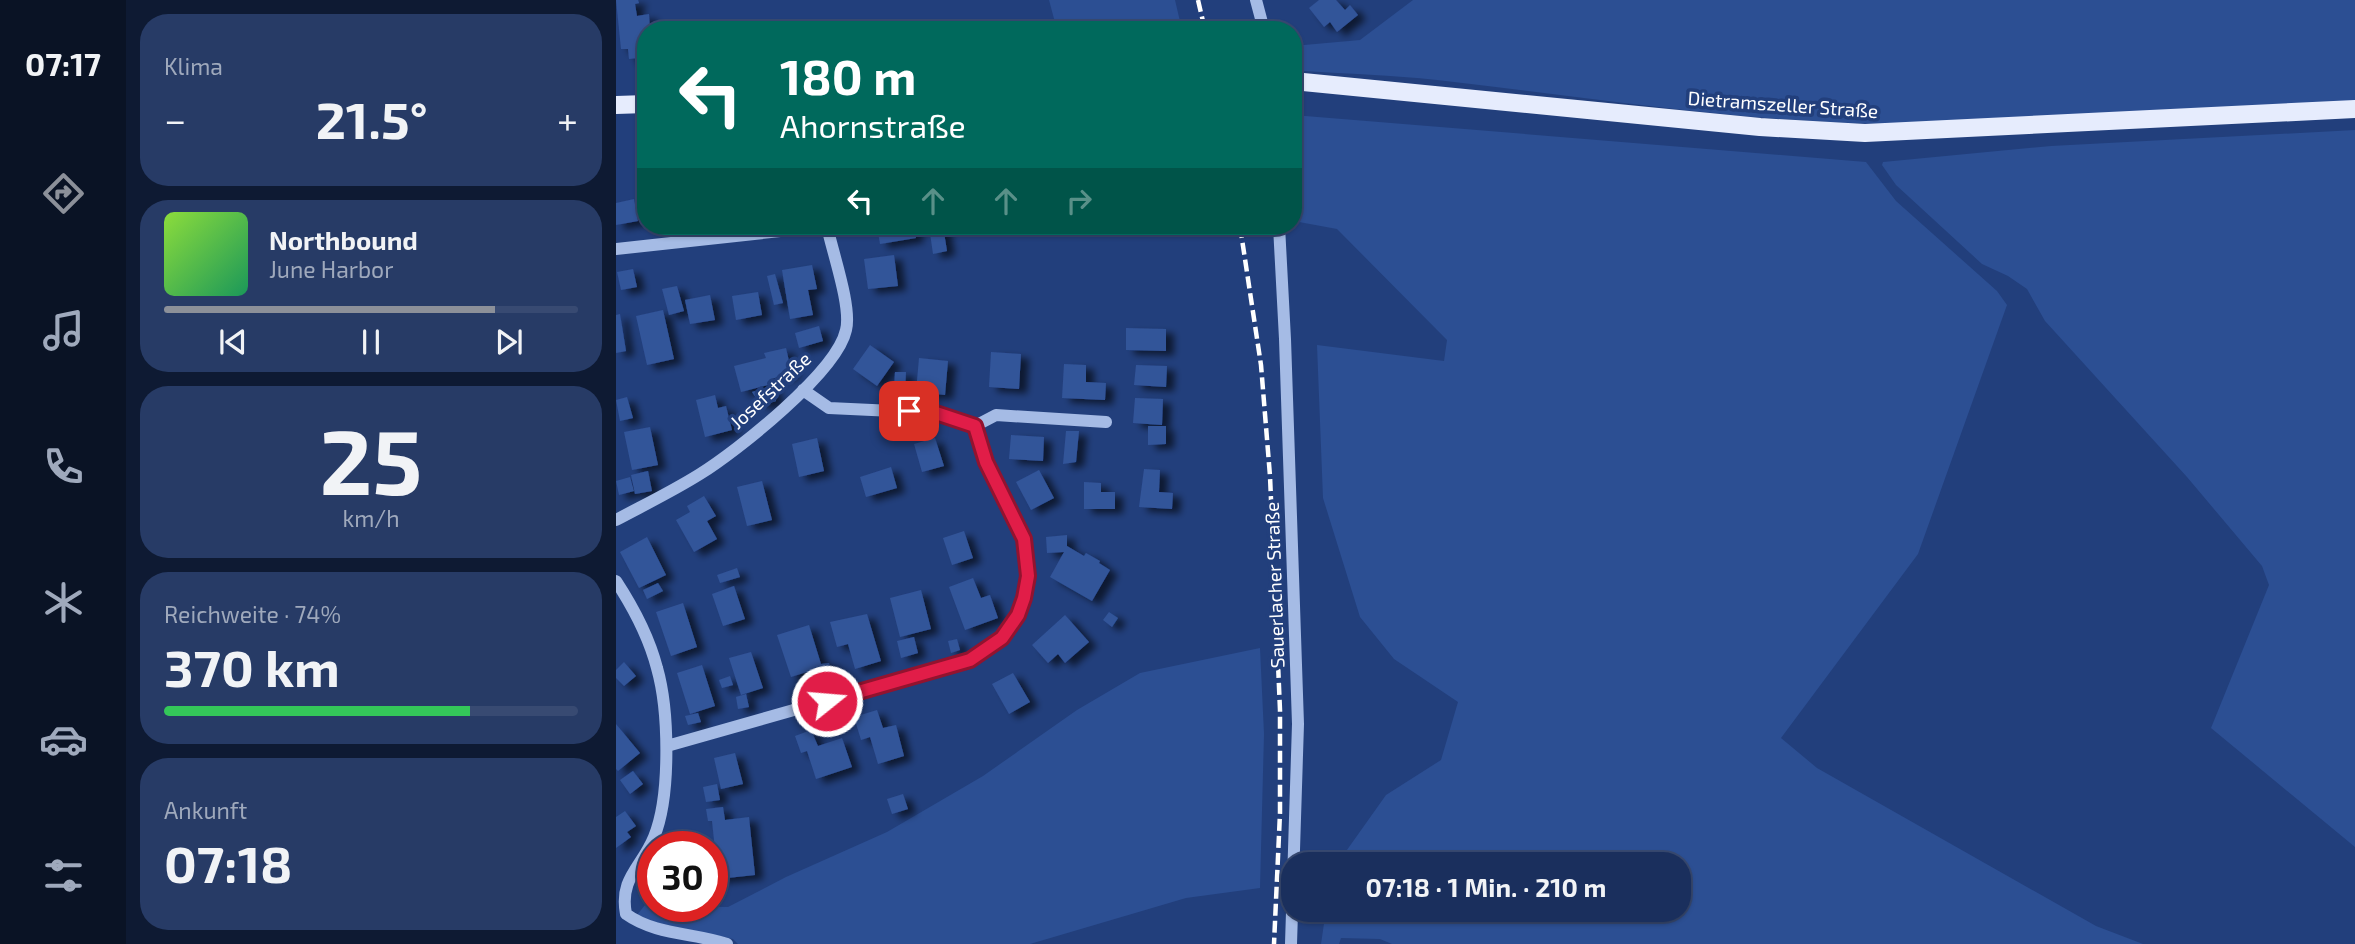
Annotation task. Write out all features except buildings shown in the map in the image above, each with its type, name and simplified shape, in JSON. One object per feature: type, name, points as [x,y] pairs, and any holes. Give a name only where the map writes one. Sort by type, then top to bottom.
[{"type":"main road","name":"Dietramszeller Straße","points":[[1302,82],[1760,127],[1865,133],[2355,109]]},
{"type":"main road","points":[[616,105],[637,104]]},
{"type":"street","points":[[1256,0],[1262,21]]},
{"type":"street","points":[[616,249],[744,235]]},
{"type":"street","name":"Josefstraße","points":[[616,520],[701,474],[755,433],[823,369],[846,331],[847,313],[829,235]]},
{"type":"street","name":"Sauerlacher Straße","points":[[1279,235],[1297,724],[1291,944]]},
{"type":"street","points":[[803,390],[829,408],[936,413],[975,426],[996,415],[1106,422]]},
{"type":"street","points":[[667,746],[970,660],[1002,638],[1018,615],[1024,598],[1028,576],[1027,556],[1024,539],[986,462],[975,426]]},
{"type":"street","points":[[616,581],[648,639],[658,670],[667,746],[661,816],[654,838],[625,885],[621,918],[727,944]]},
{"type":"shaded area","points":[[1049,0],[1175,0],[1180,21],[1055,21]]},
{"type":"shaded area","points":[[1413,0],[2355,0],[2355,101],[1898,124],[1840,123],[1667,108],[1420,78],[1302,70],[1302,45],[1360,40]]},
{"type":"shaded area","points":[[1302,116],[1866,162],[1896,201],[1997,291],[2007,305],[1918,554],[1781,738],[1817,768],[2096,926],[2143,944],[1392,944],[1380,939],[1341,938],[1339,944],[1321,944],[1324,922],[1691,922],[1691,852],[1346,852],[1386,795],[1441,760],[1458,702],[1394,659],[1360,617],[1323,498],[1317,345],[1444,361],[1447,340],[1337,229],[1302,223]]},
{"type":"shaded area","points":[[2355,130],[2355,847],[2211,728],[2269,585],[2262,566],[2187,477],[2045,321],[2027,289],[2008,276],[1982,264],[1896,185],[1882,165],[1883,162],[2051,146]]},
{"type":"shaded area","points":[[1260,648],[1264,734],[1260,888],[1186,898],[1030,944],[738,944],[733,939],[655,922],[728,922],[728,907],[786,877],[887,832],[983,776],[1077,710],[1140,673]]},
{"type":"railway","points":[[1198,0],[1203,21]]},
{"type":"railway","points":[[1241,235],[1261,365],[1270,476],[1280,710],[1280,813],[1274,944]]},
{"type":"route","points":[[827,701],[970,660],[1002,638],[1018,615],[1024,598],[1028,576],[1024,539],[986,462],[975,426],[936,413],[909,411]]}]
